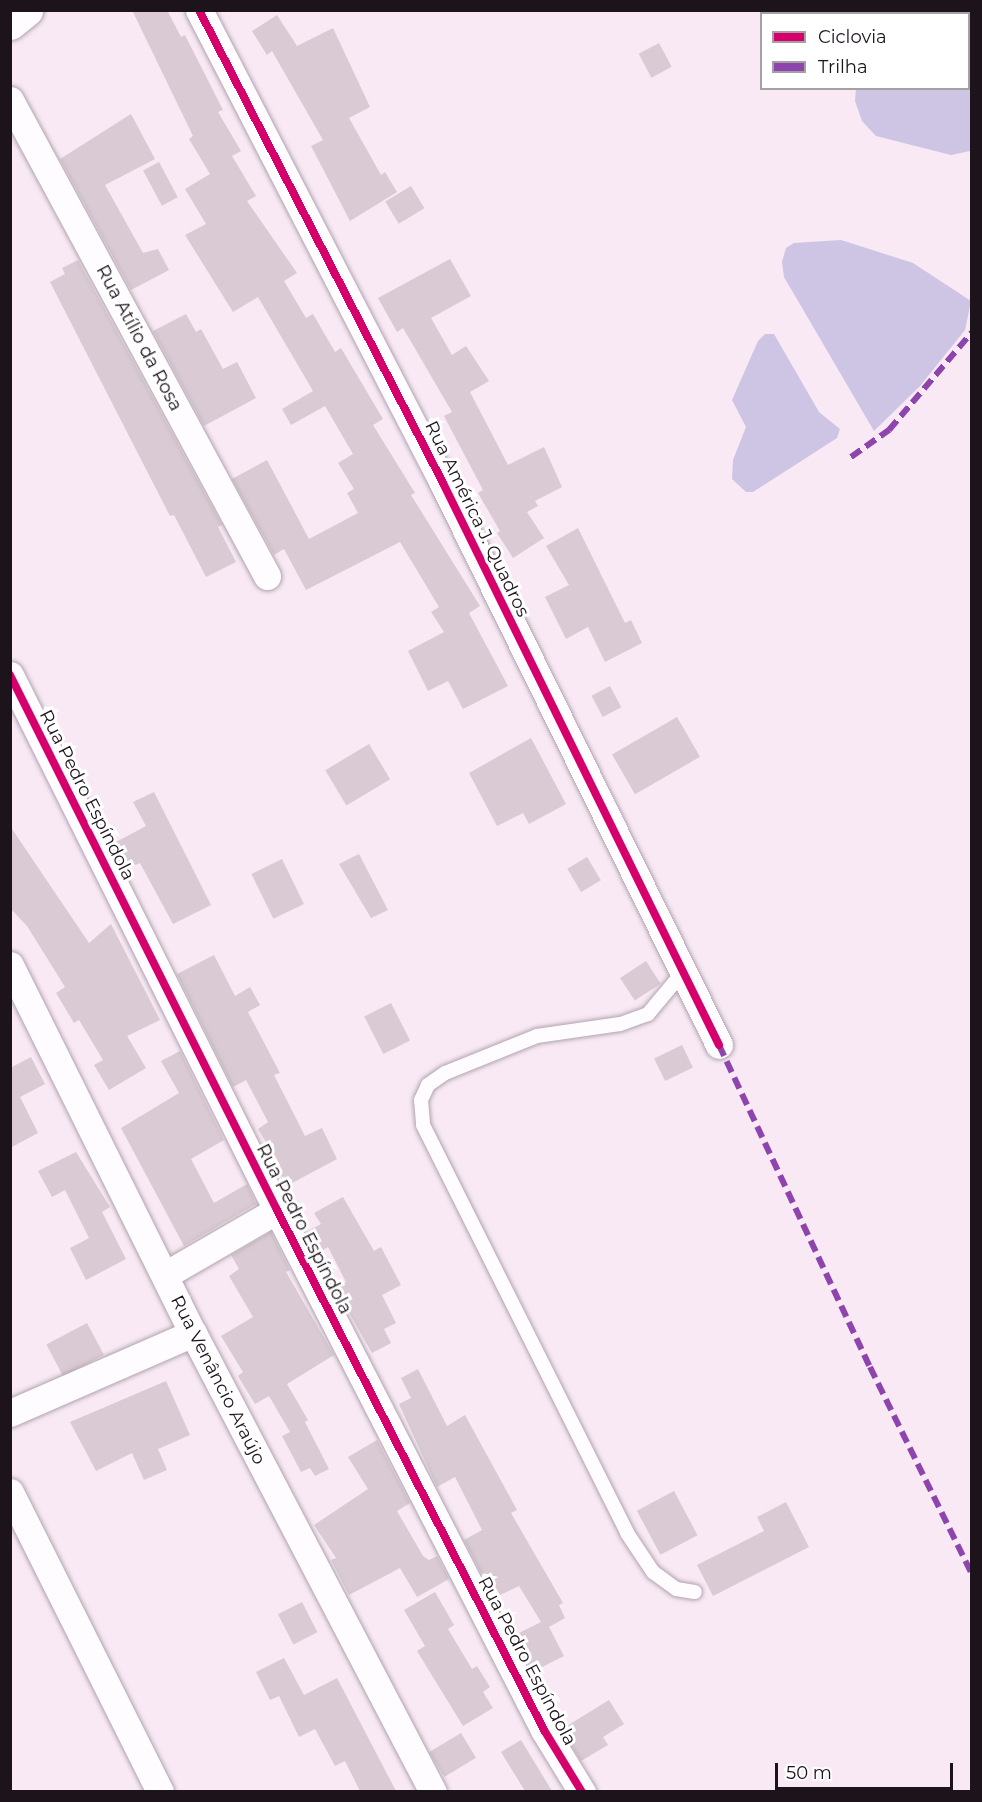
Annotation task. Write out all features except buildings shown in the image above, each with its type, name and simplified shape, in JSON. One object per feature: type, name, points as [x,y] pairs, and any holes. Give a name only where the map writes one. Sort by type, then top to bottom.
[{"type":"street","points":[[10,23],[26,10]]},
{"type":"street","name":"Rua América J. Quadros","points":[[199,10],[443,483],[719,1045]]},
{"type":"street","name":"Rua Atílio da Rosa","points":[[10,100],[267,576]]},
{"type":"street","name":"Rua Pedro Espíndola","points":[[10,675],[277,1210],[544,1730],[582,1791]]},
{"type":"street","name":"Rua Venâncio Araújo","points":[[10,965],[193,1333],[433,1791]]},
{"type":"street","points":[[165,1275],[277,1210]]},
{"type":"street","points":[[10,1413],[193,1333]]},
{"type":"street","points":[[10,1492],[160,1791]]},
{"type":"lane","points":[[683,972],[648,1014],[620,1024],[526,1041],[445,1073],[428,1085],[421,1100],[423,1125],[627,1533],[653,1572],[676,1589],[695,1592]]},
{"type":"shaded area","points":[[971,11],[970,151],[951,155],[876,136],[862,121],[855,101],[856,90],[970,90],[970,12],[904,12]]},
{"type":"shaded area","points":[[841,240],[913,263],[971,301],[965,330],[920,386],[874,431],[784,277],[782,262],[786,248],[794,243]]},
{"type":"shaded area","points":[[765,334],[774,334],[819,412],[840,429],[837,438],[753,492],[746,492],[732,479],[733,460],[746,427],[732,400],[758,341]]},
{"type":"marked path","points":[[851,457],[889,430],[972,332]]},
{"type":"marked path","points":[[719,1045],[870,1367],[972,1574]]},
{"type":"cycle path","points":[[199,10],[443,483],[719,1045]]},
{"type":"cycle path","points":[[10,675],[277,1210],[544,1730],[582,1792]]}]
